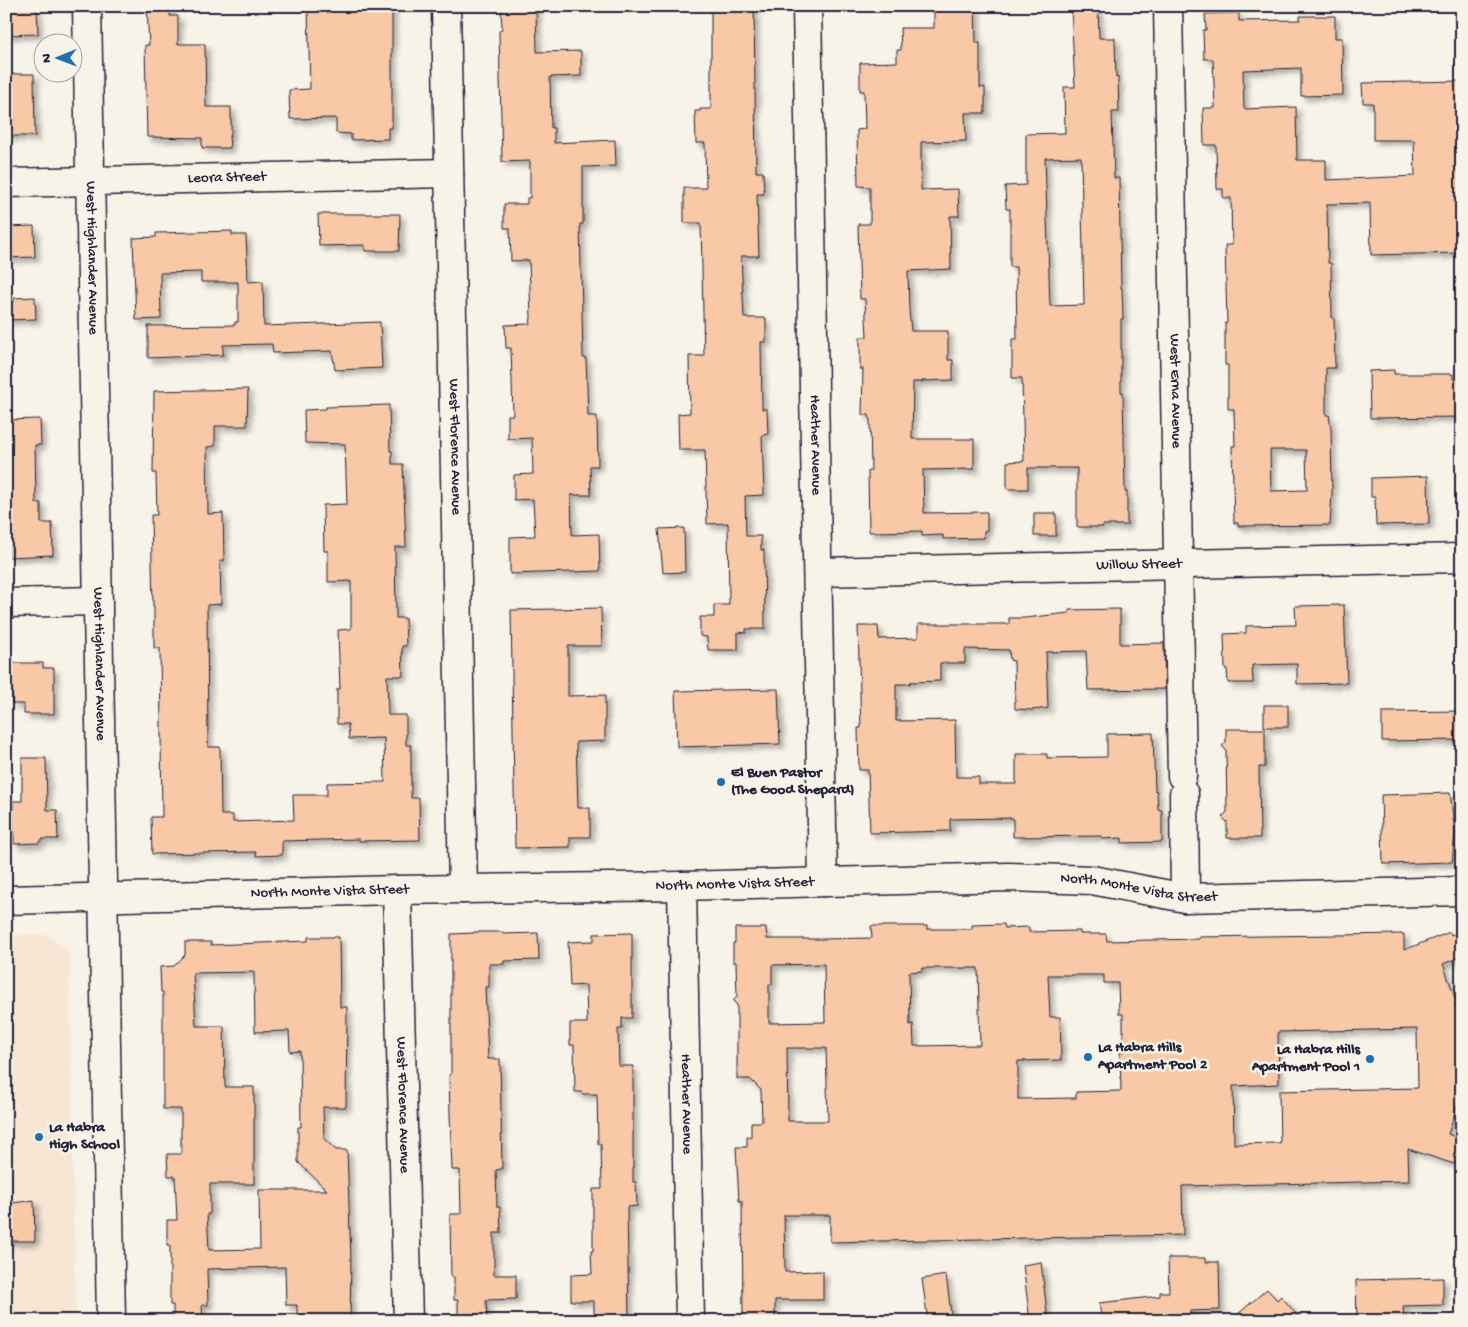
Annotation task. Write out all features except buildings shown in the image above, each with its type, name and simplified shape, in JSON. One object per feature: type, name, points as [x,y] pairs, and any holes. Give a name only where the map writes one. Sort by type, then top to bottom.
[{"type":"street","name":"West Highlander Avenue","points":[[87,6],[111,1321]]},
{"type":"street","name":"West Florence Avenue","points":[[446,6],[462,889]]},
{"type":"street","name":"Heather Avenue","points":[[807,6],[823,882]]},
{"type":"street","name":"West Erna Avenue","points":[[1168,6],[1185,898]]},
{"type":"street","name":"Leora Street","points":[[6,183],[449,173]]},
{"type":"street","name":"Willow Street","points":[[818,572],[1462,558]]},
{"type":"street","points":[[6,603],[98,601]]},
{"type":"street","name":"North Monte Vista Street","points":[[6,900],[1008,878],[1092,880],[1185,898],[1462,892]]},
{"type":"street","name":"Heather Avenue","points":[[682,886],[690,1321]]},
{"type":"street","name":"West Florence Avenue","points":[[397,890],[408,1321]]},
{"type":"shaded area","name":"La Habra High School","points":[[6,935],[48,935],[69,952],[76,1321],[6,1321]]},
{"type":"place","name":"El Buen Pastor (The Good Shepard)","points":[[721,782]]},
{"type":"place","name":"La Habra Hills Apartment Pool 2","points":[[1088,1057]]},
{"type":"place","name":"La Habra Hills Apartment Pool 1","points":[[1370,1059]]},
{"type":"place","name":"La Habra High School","points":[[39,1137]]}]
